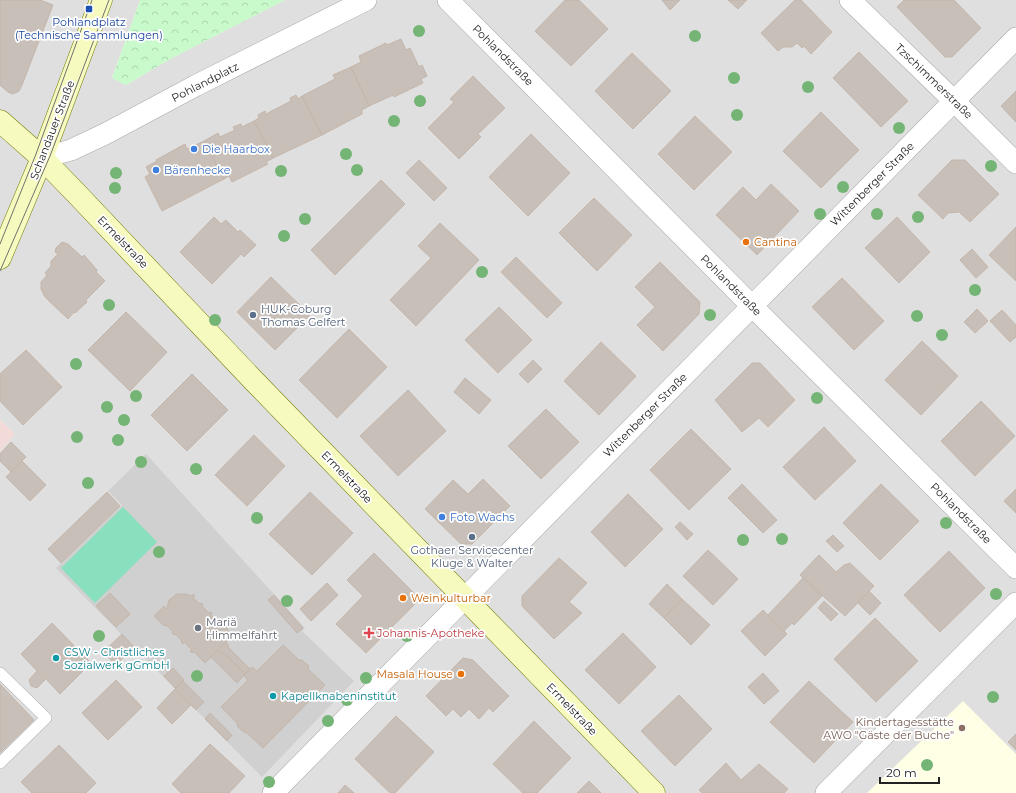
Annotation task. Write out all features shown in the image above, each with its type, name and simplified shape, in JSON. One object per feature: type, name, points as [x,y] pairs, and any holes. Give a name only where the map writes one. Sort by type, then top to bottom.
[{"type":"street","name":"Schandauer Straße","points":[[0,258],[42,158],[101,0]]},
{"type":"street","name":"Pohlandplatz","points":[[42,158],[71,150],[105,134],[195,86],[366,0]]},
{"type":"street","name":"Pohlandstraße","points":[[448,0],[752,306],[1016,568]]},
{"type":"street","name":"Tzschimmerstraße","points":[[850,0],[1016,163]]},
{"type":"street","name":"Wittenberger Straße","points":[[273,793],[1016,38]]},
{"type":"street","name":"Ermelstraße","points":[[0,121],[42,158],[464,599],[654,793]]},
{"type":"street","points":[[826,793],[1016,603]]},
{"type":"lane","points":[[0,673],[46,718],[0,762]]},
{"type":"shaded area","points":[[0,0],[140,0],[112,77],[126,85],[172,58],[285,0],[1016,0],[1016,793],[0,793],[0,451],[15,434],[0,420]]},
{"type":"shaded area","points":[[0,420],[15,434],[0,451]]},
{"type":"shaded area","points":[[146,454],[305,628],[302,631],[354,681],[262,777],[56,568],[122,505],[108,491]]},
{"type":"shaded area","name":"Kindertagesstätte AWO \"Gäste der Buche\"","points":[[963,701],[1016,754],[1016,793],[867,793]]},
{"type":"green space","points":[[140,0],[285,0],[172,58],[126,85],[112,78]]},
{"type":"green space","points":[[123,507],[157,542],[95,603],[61,568]]},
{"type":"building","points":[[0,0],[40,0],[53,5],[22,85],[19,91],[13,94],[8,92],[0,85]]},
{"type":"building","points":[[565,0],[579,0],[608,29],[571,66],[535,31]]},
{"type":"building","points":[[662,0],[680,0],[670,10]]},
{"type":"building","points":[[728,0],[747,0],[738,9]]},
{"type":"building","points":[[795,0],[801,0],[832,32],[811,54],[804,46],[802,48],[797,43],[792,47],[783,47],[778,51],[761,33]]},
{"type":"building","points":[[904,0],[954,0],[981,28],[952,57],[945,57],[897,7]]},
{"type":"building","points":[[401,39],[406,50],[410,48],[419,67],[422,65],[427,76],[421,79],[423,83],[394,97],[393,95],[369,106],[351,67],[361,62],[359,56],[386,43],[387,45]]},
{"type":"building","points":[[859,52],[908,101],[881,127],[833,78]]},
{"type":"building","points":[[632,53],[671,91],[633,129],[595,91]]},
{"type":"building","points":[[351,67],[369,106],[362,110],[362,114],[322,135],[302,96],[335,79],[333,75]]},
{"type":"building","points":[[473,76],[505,108],[478,134],[481,137],[459,159],[428,128],[454,102],[450,99]]},
{"type":"building","points":[[1016,91],[1016,122],[1001,106]]},
{"type":"building","points":[[296,95],[298,99],[302,96],[322,135],[273,158],[254,121],[259,118],[258,115],[265,111],[266,114],[291,101],[290,98]]},
{"type":"building","points":[[821,112],[859,150],[821,188],[783,151]]},
{"type":"building","points":[[695,116],[732,152],[694,190],[658,154]]},
{"type":"building","points":[[254,121],[273,158],[266,162],[268,164],[232,182],[229,176],[224,179],[204,141],[218,133],[220,137],[235,130],[233,127],[241,124],[242,127]]},
{"type":"building","points":[[531,134],[570,173],[528,216],[489,177]]},
{"type":"building","points":[[204,141],[224,179],[162,211],[145,177],[150,174],[146,167],[185,144],[187,149]]},
{"type":"building","points":[[419,160],[447,188],[434,201],[406,173]]},
{"type":"building","points":[[952,160],[965,160],[999,194],[970,222],[959,212],[948,213],[943,219],[918,195]]},
{"type":"building","points":[[381,180],[405,204],[335,275],[311,250]]},
{"type":"building","points":[[771,184],[799,211],[757,255],[716,215],[743,187],[756,200]]},
{"type":"building","points":[[594,198],[632,235],[597,271],[559,233]]},
{"type":"building","points":[[214,217],[221,224],[226,220],[238,232],[240,230],[256,245],[244,257],[241,254],[212,284],[180,252]]},
{"type":"building","points":[[897,217],[930,252],[899,283],[865,248]]},
{"type":"building","points":[[440,223],[479,260],[416,326],[390,300],[431,258],[418,246]]},
{"type":"building","points":[[1016,227],[1016,281],[989,255]]},
{"type":"building","points":[[62,242],[68,244],[82,257],[84,255],[97,270],[96,272],[105,281],[86,300],[87,302],[75,313],[74,312],[68,319],[45,297],[41,289],[41,282],[47,275],[45,273],[51,266],[51,261],[58,254],[55,252],[56,248]]},
{"type":"building","points":[[972,249],[988,267],[976,278],[960,260]]},
{"type":"building","points":[[516,257],[562,303],[547,318],[501,272]]},
{"type":"building","points":[[660,262],[700,302],[699,314],[663,351],[637,325],[655,307],[635,287]]},
{"type":"building","points":[[271,277],[310,315],[275,350],[237,312]]},
{"type":"building","points":[[842,278],[884,321],[854,350],[812,307]]},
{"type":"building","points":[[499,307],[532,340],[498,373],[465,340]]},
{"type":"building","points":[[977,309],[988,321],[975,333],[964,322]]},
{"type":"building","points":[[1002,310],[1016,325],[1016,337],[1010,342],[990,321]]},
{"type":"building","points":[[126,312],[167,352],[130,391],[88,350]]},
{"type":"building","points":[[349,329],[387,367],[337,418],[299,380]]},
{"type":"building","points":[[922,341],[958,376],[921,415],[885,380]]},
{"type":"building","points":[[601,342],[636,376],[599,415],[564,381]]},
{"type":"building","points":[[26,350],[62,387],[23,425],[0,401],[0,374]]},
{"type":"building","points":[[533,360],[542,369],[528,383],[519,374]]},
{"type":"building","points":[[752,363],[760,363],[795,400],[768,427],[759,418],[742,432],[715,400]]},
{"type":"building","points":[[192,374],[228,410],[187,451],[151,415]]},
{"type":"building","points":[[465,378],[491,400],[479,414],[454,392]]},
{"type":"building","points":[[408,390],[446,431],[398,476],[360,436]]},
{"type":"building","points":[[981,401],[1015,436],[975,476],[941,441]]},
{"type":"building","points":[[546,409],[579,442],[541,479],[508,446]]},
{"type":"building","points":[[824,427],[856,461],[815,500],[783,467]]},
{"type":"building","points":[[691,429],[731,469],[689,510],[650,470]]},
{"type":"building","points":[[254,435],[285,466],[247,506],[215,475]]},
{"type":"building","points":[[11,442],[26,457],[11,472],[0,461],[0,454]]},
{"type":"building","points":[[22,461],[46,485],[30,501],[6,477]]},
{"type":"building","points":[[483,479],[510,506],[472,544],[461,544],[425,509],[453,480],[468,494]]},
{"type":"building","points":[[742,484],[777,520],[763,533],[728,498]]},
{"type":"building","points":[[881,484],[919,521],[880,560],[843,523]]},
{"type":"building","points":[[1016,489],[1016,513],[1004,501]]},
{"type":"building","points":[[107,492],[120,506],[61,563],[48,549]]},
{"type":"building","points":[[310,492],[353,533],[312,575],[269,534]]},
{"type":"building","points":[[628,494],[663,529],[625,567],[591,532]]},
{"type":"building","points":[[680,522],[693,534],[687,540],[675,527]]},
{"type":"building","points":[[833,535],[844,546],[837,552],[826,541]]},
{"type":"building","points":[[708,550],[738,579],[713,605],[683,576]]},
{"type":"building","points":[[949,551],[985,588],[940,632],[904,595]]},
{"type":"building","points":[[374,553],[420,599],[366,653],[336,624],[363,596],[347,580]]},
{"type":"building","points":[[819,555],[836,572],[844,565],[850,563],[874,586],[845,616],[800,575]]},
{"type":"building","points":[[559,558],[587,583],[569,602],[582,613],[554,639],[522,606],[522,596]]},
{"type":"building","points":[[803,578],[822,596],[794,625],[792,623],[784,631],[768,615]]},
{"type":"building","points":[[327,583],[338,595],[311,621],[300,609]]},
{"type":"building","points":[[667,584],[682,599],[664,618],[649,604]]},
{"type":"building","points":[[869,591],[881,603],[870,615],[858,603]]},
{"type":"building","points":[[110,593],[130,614],[116,627],[96,606]]},
{"type":"building","name":"Mariä Himmelfahrt","points":[[177,594],[186,594],[191,596],[193,594],[195,596],[193,598],[200,604],[202,603],[202,606],[209,613],[212,613],[211,615],[218,622],[220,621],[228,629],[227,630],[232,636],[205,663],[194,652],[192,653],[190,651],[192,650],[184,642],[183,644],[181,642],[182,641],[172,633],[173,632],[166,625],[164,626],[154,616],[164,606],[167,609],[169,600]]},
{"type":"building","points":[[274,595],[303,628],[297,633],[268,600]]},
{"type":"building","points":[[682,599],[710,625],[691,645],[664,618]]},
{"type":"building","points":[[824,601],[838,614],[831,621],[818,608]]},
{"type":"building","points":[[763,610],[787,634],[765,656],[741,631]]},
{"type":"building","points":[[875,618],[918,661],[876,702],[834,659]]},
{"type":"building","name":"CSW - Christliches Sozialwerk gGmbH","points":[[52,623],[91,663],[60,694],[46,679],[37,688],[31,686],[29,680],[37,671],[21,654]]},
{"type":"building","points":[[623,633],[656,667],[619,704],[585,670]]},
{"type":"building","points":[[122,634],[134,647],[116,665],[103,652]]},
{"type":"building","points":[[226,642],[229,646],[228,647],[250,669],[245,674],[218,650]]},
{"type":"building","name":"Kapellknabeninstitut","points":[[283,645],[299,660],[302,660],[309,666],[308,669],[325,685],[263,748],[238,727],[237,723],[221,707],[248,680],[244,676],[252,667],[257,671]]},
{"type":"building","points":[[218,650],[245,674],[237,683],[211,657]]},
{"type":"building","points":[[463,658],[473,660],[509,696],[493,712],[489,708],[479,719],[469,709],[461,717],[453,709],[446,716],[426,696]]},
{"type":"building","points":[[173,668],[184,680],[175,688],[164,676]]},
{"type":"building","points":[[763,673],[779,691],[764,704],[748,687]]},
{"type":"building","points":[[116,680],[142,707],[108,740],[82,713]]},
{"type":"building","points":[[183,681],[204,702],[196,710],[175,689]]},
{"type":"building","points":[[809,681],[853,722],[814,763],[770,722]]},
{"type":"building","points":[[0,684],[34,720],[0,753]]},
{"type":"building","points":[[175,689],[191,705],[172,724],[157,708]]},
{"type":"building","points":[[679,695],[712,729],[675,766],[641,731]]},
{"type":"building","points":[[210,713],[232,735],[227,741],[205,719]]},
{"type":"building","points":[[396,716],[434,752],[395,793],[390,793],[355,759]]},
{"type":"building","points":[[534,721],[571,758],[537,793],[523,793],[493,764]]},
{"type":"building","points":[[1016,734],[1016,750],[1008,742]]},
{"type":"building","points":[[210,744],[245,776],[229,793],[181,793],[172,784]]},
{"type":"building","points":[[59,745],[96,783],[86,793],[32,793],[21,782]]},
{"type":"building","points":[[726,763],[741,780],[759,764],[788,789],[784,793],[702,793],[699,790]]},
{"type":"building","points":[[589,781],[601,793],[577,793]]},
{"type":"building","points":[[345,785],[354,793],[338,793]]},
{"type":"tram line","points":[[0,244],[36,154],[92,0]]},
{"type":"tram line","points":[[0,271],[50,156],[109,0]]},
{"type":"place","name":"Pohlandplatz (Technische Sammlungen)","points":[[89,9]]},
{"type":"place","name":"Die Haarbox","points":[[194,149]]},
{"type":"place","name":"Bärenhecke","points":[[156,170]]},
{"type":"place","name":"Cantina","points":[[746,242]]},
{"type":"place","name":"HUK-Coburg Thomas Gelfert","points":[[253,315]]},
{"type":"place","name":"Foto Wachs","points":[[442,517]]},
{"type":"place","name":"Gothaer Servicecenter Kluge & Walter","points":[[472,537]]},
{"type":"place","name":"Weinkulturbar","points":[[403,598]]},
{"type":"place","name":"Mariä Himmelfahrt","points":[[198,628]]},
{"type":"place","name":"Johannis-Apotheke","points":[[369,633]]},
{"type":"place","name":"CSW - Christliches Sozialwerk gGmbH","points":[[56,658]]},
{"type":"place","name":"Masala House","points":[[461,674]]},
{"type":"place","name":"Kapellknabeninstitut","points":[[273,696]]},
{"type":"place","name":"Kindertagesstätte AWO \"Gäste der Buche\"","points":[[962,728]]}]
